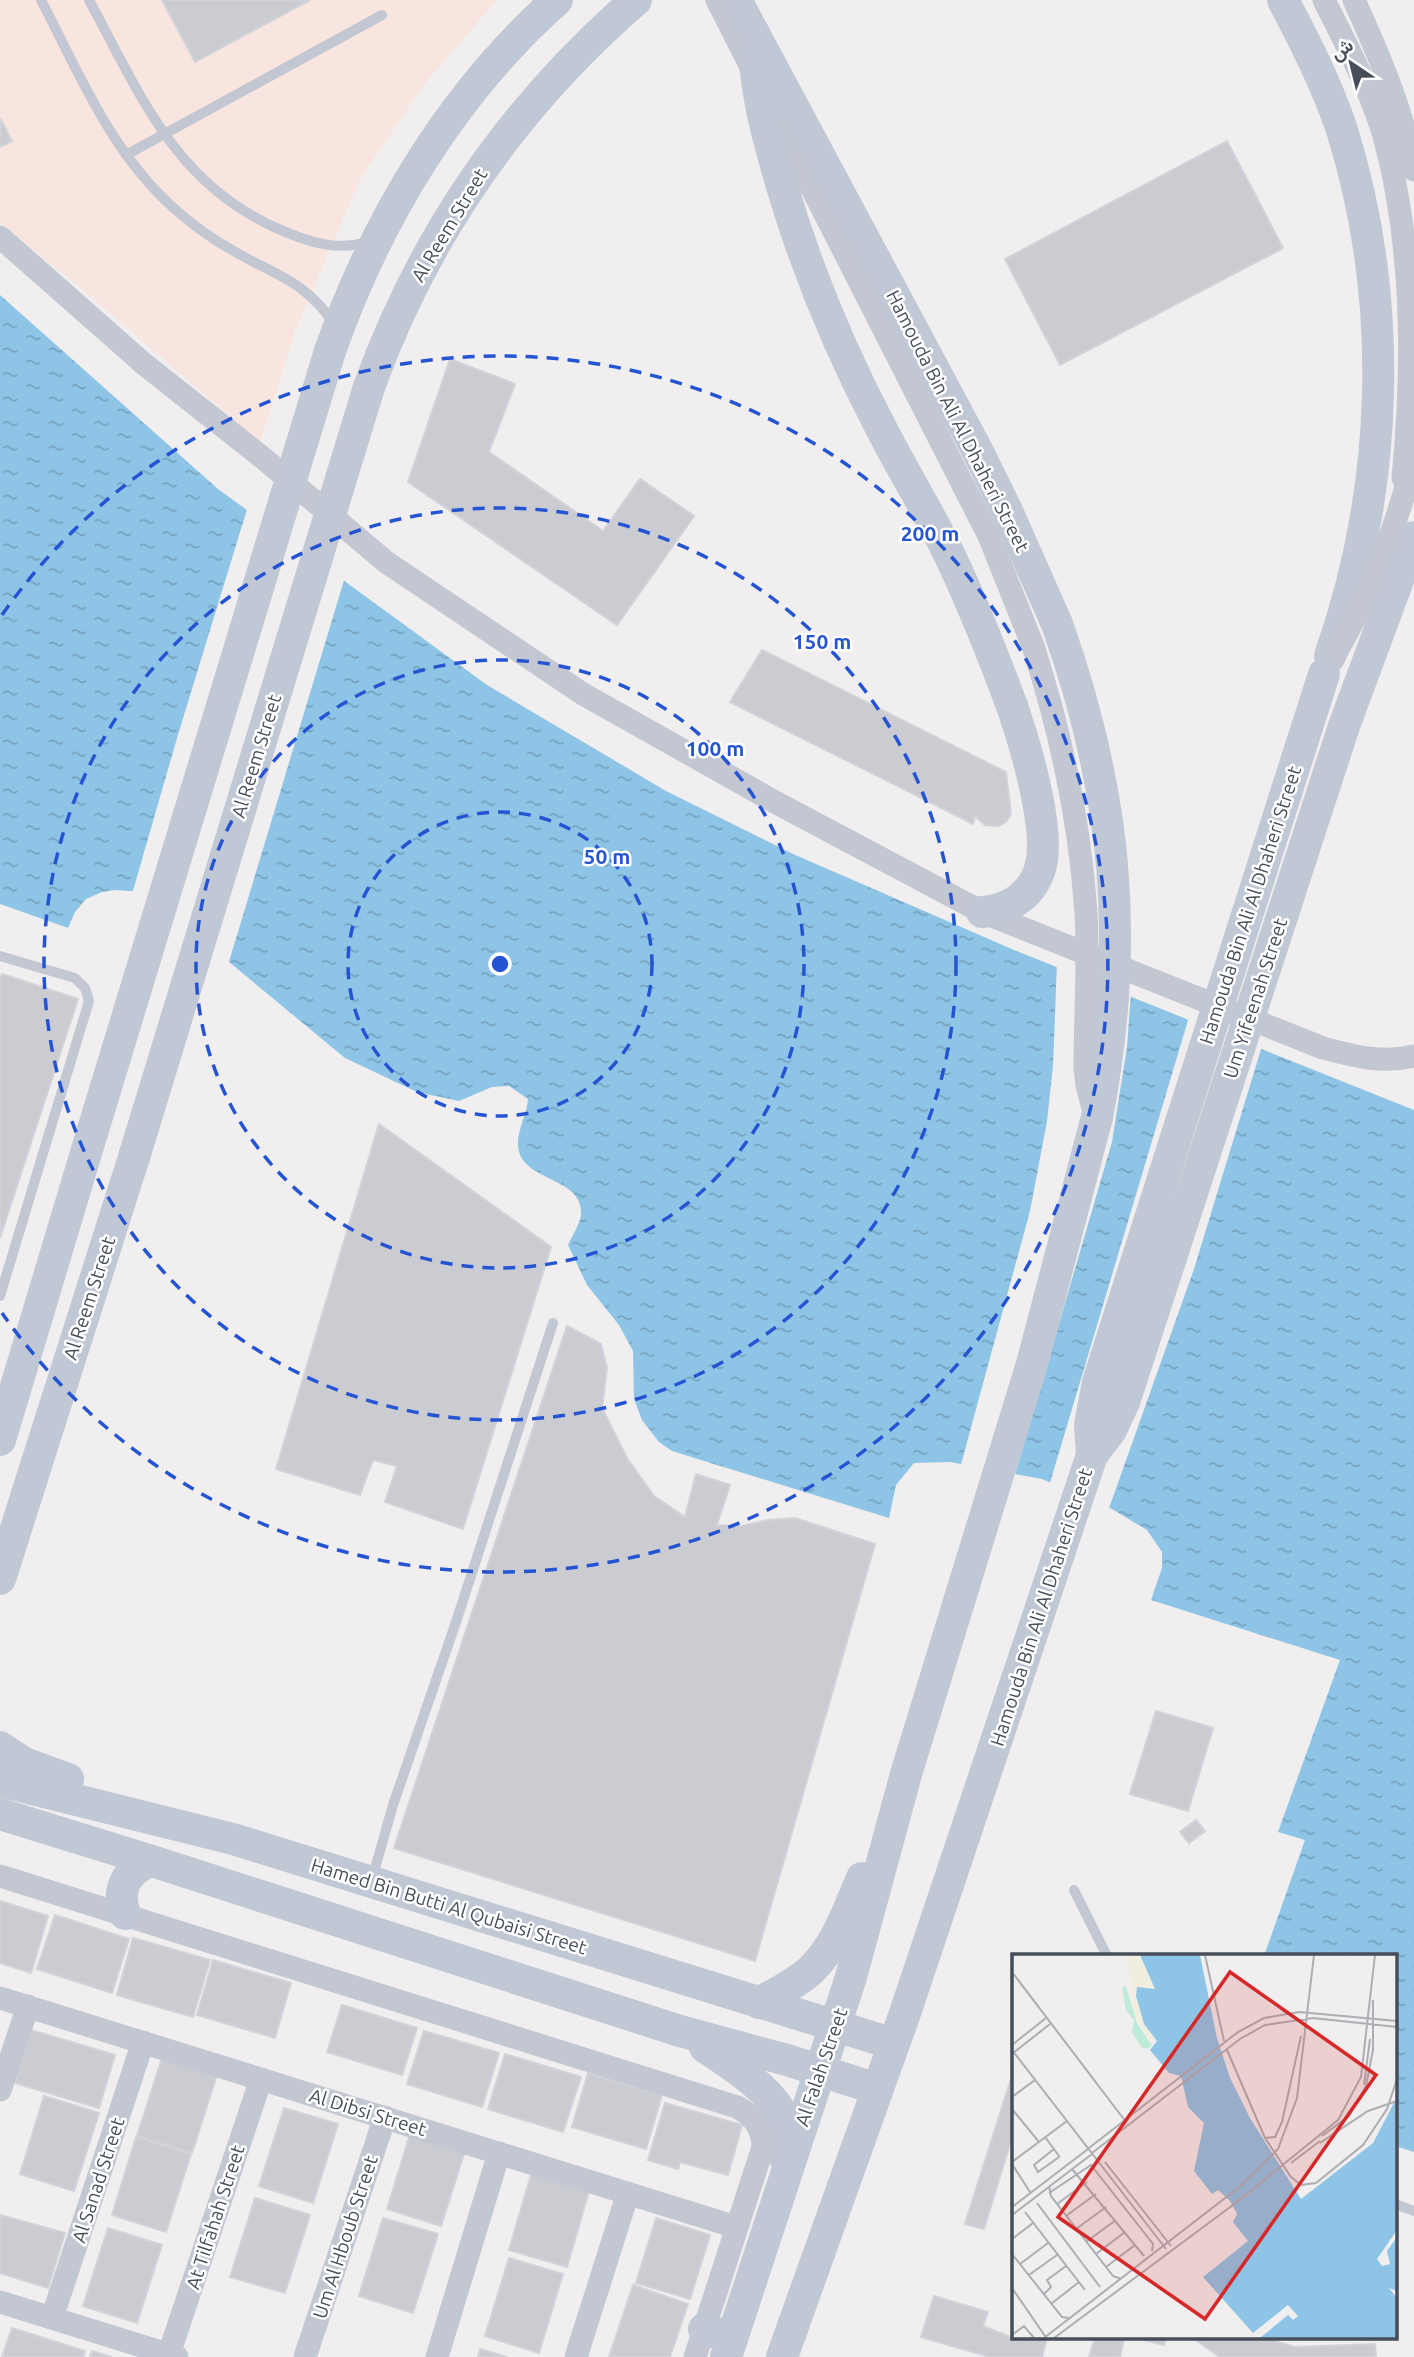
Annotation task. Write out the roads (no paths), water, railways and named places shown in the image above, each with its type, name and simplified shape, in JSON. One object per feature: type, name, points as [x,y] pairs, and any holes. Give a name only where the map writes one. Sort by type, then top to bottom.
[{"type":"main road","points":[[41,1449],[0,1438],[338,329],[378,239],[409,183],[455,114],[500,58],[557,0]]},
{"type":"main road","name":"Al Reem Street","points":[[0,1579],[135,1154],[369,387],[393,325],[440,232],[498,145],[567,65],[636,0]]},
{"type":"main road","name":"Hamouda Bin Ali Al Dhaheri Street","points":[[894,2044],[1092,1455],[1091,1418],[1098,1382],[1350,592],[1368,508],[1377,423],[1378,341],[1372,262],[1355,175],[1341,128],[1303,38],[1283,0]]},
{"type":"main road","points":[[733,8],[787,204],[818,293],[857,382],[949,555],[973,606],[1012,706],[1034,788],[1041,864],[1024,896],[1004,908],[982,912]]},
{"type":"main road","name":"Hamouda Bin Ali Al Dhaheri Street","points":[[733,8],[977,450],[1032,568],[1072,667],[1096,754],[1107,812],[1115,881],[1112,1020],[1097,1117],[1032,1364],[906,1774]]},
{"type":"main road","name":"Um Yifeenah Street","points":[[1092,1455],[1111,1430],[1124,1402],[1344,726],[1414,537]]},
{"type":"main road","points":[[0,1367],[39,1316]]},
{"type":"main road","points":[[0,1747],[24,1763],[233,1839]]},
{"type":"main road","points":[[759,2003],[810,1971],[835,1940],[906,1774]]},
{"type":"main road","name":"Al Falah Street","points":[[714,2345],[785,2174],[820,2071],[851,1977],[906,1774]]},
{"type":"main road","name":"Hamed Bin Butti Al Qubaisi Street","points":[[0,1781],[233,1839],[894,2044]]},
{"type":"main road","points":[[0,1814],[680,2031],[877,2090]]},
{"type":"main road","points":[[0,1836],[33,1838],[51,1831]]},
{"type":"main road","points":[[125,1914],[121,1895],[127,1877],[142,1864],[152,1861]]},
{"type":"main road","points":[[680,2031],[750,2077],[777,2108],[784,2120],[785,2174]]},
{"type":"main road","points":[[782,2357],[894,2044]]},
{"type":"street","name":"Hamouda Bin Ali Al Dhaheri Street","points":[[1240,1016],[1377,594],[1392,535],[1408,451],[1414,353],[1409,261],[1395,176],[1384,134],[1368,94],[1324,0]]},
{"type":"street","points":[[1354,0],[1389,82],[1414,170]]},
{"type":"street","name":"Hamouda Bin Ali Al Dhaheri Street","points":[[733,8],[989,536],[1033,646],[1060,740],[1078,837],[1087,948],[1085,1069],[1097,1117]]},
{"type":"street","points":[[0,237],[144,363],[263,458],[386,562],[583,694],[775,802],[982,912],[1323,1048],[1354,1056],[1397,1061],[1414,1056]]},
{"type":"street","points":[[1324,674],[1346,637],[1382,561],[1414,456]]},
{"type":"street","points":[[0,1876],[737,2107],[748,2113],[763,2134],[763,2147],[736,2227],[714,2345]]},
{"type":"street","name":"Al Dibsi Street","points":[[0,1998],[736,2227]]},
{"type":"street","points":[[0,2090],[28,2006]]},
{"type":"street","name":"Al Sanad Street","points":[[52,2318],[143,2042]]},
{"type":"street","name":"At Tilfahah Street","points":[[173,2356],[261,2079]]},
{"type":"street","name":"Um Al Hboub Street","points":[[305,2357],[385,2118]]},
{"type":"street","points":[[437,2357],[499,2153]]},
{"type":"street","points":[[576,2357],[628,2193]]},
{"type":"street","points":[[0,2302],[173,2356]]},
{"type":"lane","points":[[41,0],[99,109],[126,155],[149,184],[203,232],[295,282],[319,304],[338,329]]},
{"type":"lane","points":[[89,0],[164,135],[191,168],[222,196],[278,229],[307,241],[329,246],[352,246],[378,239]]},
{"type":"lane","points":[[126,155],[382,15]]},
{"type":"lane","points":[[0,956],[75,978],[85,988],[89,1002],[0,1296]]},
{"type":"lane","points":[[371,1882],[393,1805],[456,1622],[553,1323]]},
{"type":"lane","points":[[1074,1890],[1106,1954]]},
{"type":"lane","points":[[1396,2204],[1414,2211]]},
{"type":"water","points":[[0,295],[218,489],[487,685],[666,791],[793,854],[1014,950],[1414,1110],[1414,2152],[1396,2146],[1396,1954],[1265,1954],[1305,1840],[1278,1832],[1340,1660],[1151,1600],[1162,1568],[1162,1552],[1147,1530],[1112,1509],[1042,1479],[950,1462],[914,1463],[896,1485],[889,1518],[672,1451],[659,1442],[642,1420],[634,1399],[633,1351],[619,1325],[587,1285],[568,1245],[580,1219],[580,1203],[565,1187],[524,1162],[519,1152],[519,1132],[528,1099],[509,1086],[492,1087],[459,1101],[417,1092],[345,1058],[229,962],[191,919],[159,893],[115,890],[102,892],[86,899],[75,912],[68,928],[0,904]]}]
